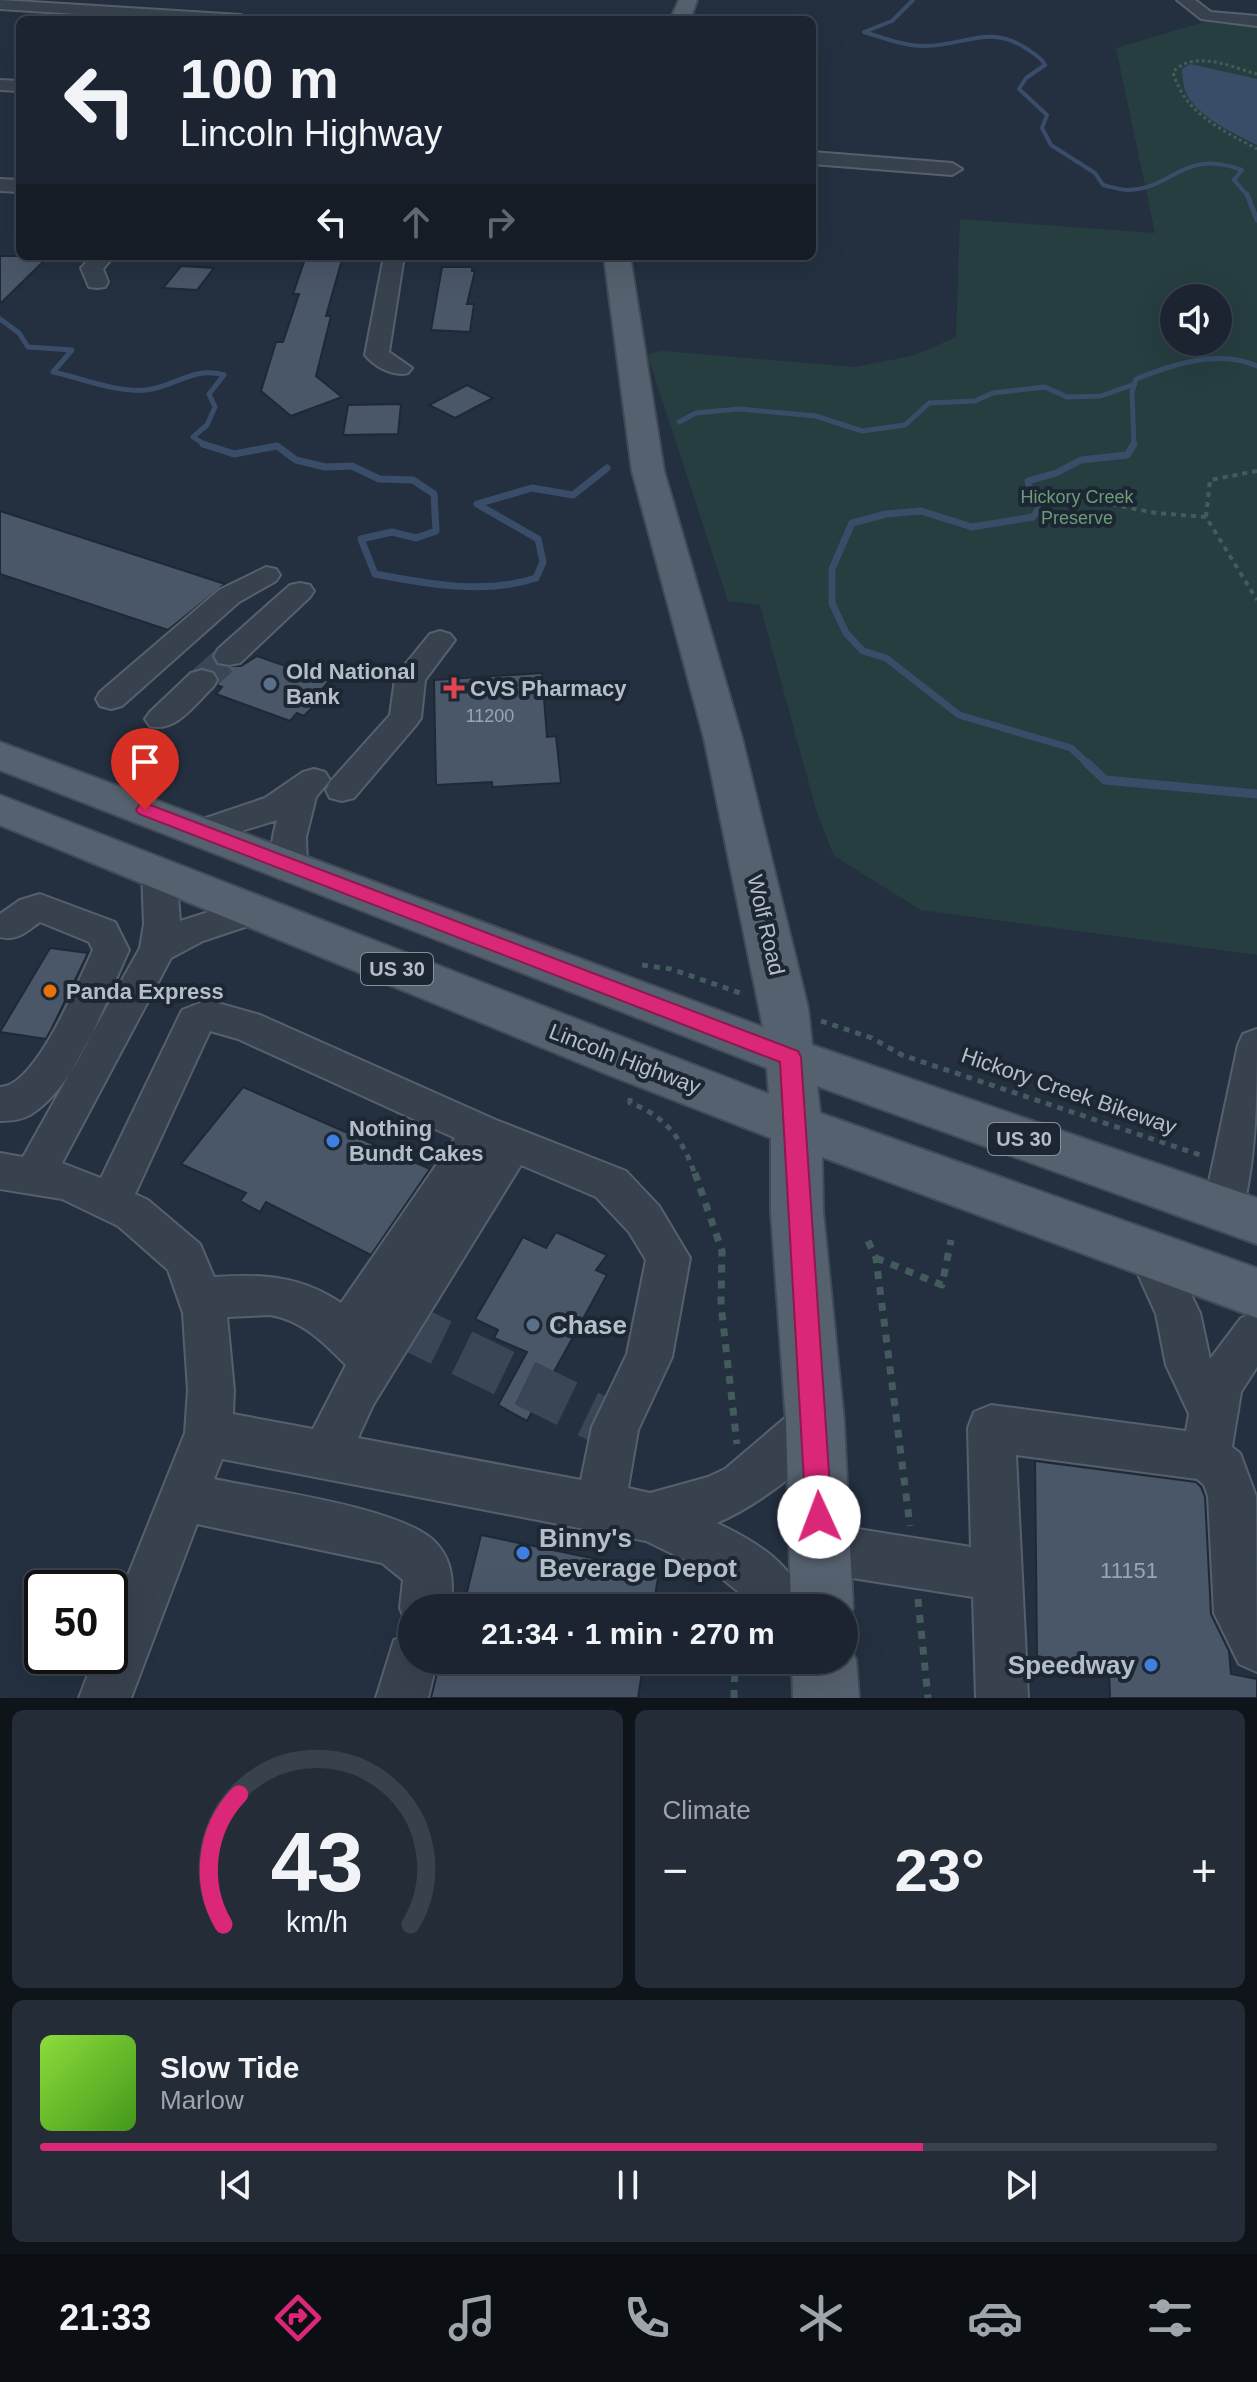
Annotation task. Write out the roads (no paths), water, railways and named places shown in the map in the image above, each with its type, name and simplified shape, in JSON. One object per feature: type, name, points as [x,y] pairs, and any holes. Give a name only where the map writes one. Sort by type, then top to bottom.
[{"type":"main road","name":"Wolf Road","points":[[617,260],[648,471],[723,738],[785,1008],[796,1123],[797,1212],[815,1422],[822,1594]]},
{"type":"main road","name":"US 30","points":[[0,755],[790,1057],[1238,1199]]},
{"type":"main road","name":"Lincoln Highway","points":[[0,809],[585,1045],[796,1123],[941,1181],[1149,1252],[1257,1293]]},
{"type":"street","points":[[1185,0],[1207,16],[1257,21]]},
{"type":"street","points":[[0,4],[181,16]]},
{"type":"street","points":[[816,158],[952,169]]},
{"type":"street","points":[[97,282],[92,268],[100,260]]},
{"type":"street","points":[[393,260],[377,355],[400,368]]},
{"type":"street","points":[[111,699],[229,596],[266,575]]},
{"type":"street","points":[[229,656],[300,591]]},
{"type":"street","points":[[203,831],[243,820],[318,788],[405,718],[410,679],[440,640]]},
{"type":"street","points":[[161,719],[202,680]]},
{"type":"street","points":[[290,865],[289,837],[318,788]]},
{"type":"street","points":[[105,1698],[208,1433],[211,1390],[205,1313],[185,1258],[133,1213],[68,1182],[17,1173],[158,948],[162,924],[159,873]]},
{"type":"street","points":[[0,1104],[15,1104],[38,1085],[62,1048],[111,950],[102,932],[48,909],[32,909],[3,929]]},
{"type":"street","points":[[158,948],[190,931],[253,911]]},
{"type":"street","points":[[110,1202],[195,1021],[207,1015],[247,1026],[497,1138],[611,1184],[644,1219],[668,1258],[649,1357],[615,1427],[600,1507]]},
{"type":"street","points":[[1238,1199],[1257,1045]]},
{"type":"street","points":[[325,1455],[342,1416],[359,1349],[497,1138]]},
{"type":"street","points":[[1149,1252],[1178,1313],[1189,1365],[1211,1409]]},
{"type":"street","points":[[199,1298],[273,1295],[298,1303],[359,1349]]},
{"type":"street","points":[[1207,1457],[1211,1409],[1230,1363],[1257,1333]]},
{"type":"street","points":[[650,1517],[714,1500],[742,1486],[815,1422]]},
{"type":"street","points":[[1002,1698],[991,1428],[1207,1457],[1223,1470],[1232,1496],[1239,1613],[1257,1646]]},
{"type":"street","points":[[208,1433],[650,1517],[738,1559],[764,1580],[774,1594]]},
{"type":"street","points":[[183,1497],[388,1540],[413,1552],[427,1569],[428,1594]]},
{"type":"street","points":[[820,1548],[997,1576]]},
{"type":"street","points":[[402,1698],[408,1674]]},
{"type":"water","points":[[1190,64],[1257,79],[1257,145],[1219,124],[1193,104],[1185,89],[1182,69]]},
{"type":"waterway","points":[[913,0],[892,21],[864,32],[925,46],[977,38],[1001,38],[1027,49],[1045,65],[1026,78],[1019,89],[1047,115],[1042,128],[1051,145],[1095,173],[1103,185],[1125,190],[1144,188],[1192,166],[1222,165],[1242,170],[1234,180],[1248,196]]},
{"type":"waterway","points":[[1248,196],[1257,220]]},
{"type":"waterway","points":[[0,319],[19,333],[28,347],[72,350],[53,372],[99,384],[146,390],[203,373],[224,375],[209,394],[215,407],[207,425],[193,437],[205,445]]},
{"type":"waterway","points":[[1134,384],[1136,379],[1196,360],[1227,359],[1257,366]]},
{"type":"waterway","points":[[679,422],[696,413],[739,409],[816,416],[862,431],[905,425],[929,403],[975,401],[993,393],[1045,387],[1067,397],[1101,396],[1134,384]]},
{"type":"waterway","points":[[1134,384],[1134,444]]},
{"type":"waterway","points":[[1089,765],[1071,748],[959,715],[886,658],[863,651],[846,633],[832,603],[832,569],[852,523],[886,514],[921,511],[972,527],[1033,517],[1044,502],[1031,492],[1028,481],[1056,473],[1081,460],[1127,455],[1134,444]]},
{"type":"waterway","points":[[205,445],[234,454],[277,446],[296,460],[325,467],[352,466],[379,479],[413,480],[434,494],[436,531],[416,538],[392,532],[361,539],[375,574],[456,586],[497,586],[536,578],[543,562],[538,539],[477,504],[532,488],[573,495],[607,468]]},
{"type":"waterway","points":[[1087,763],[1105,780],[1257,794]]},
{"type":"tunnel","points":[[202,680],[229,656]]},
{"type":"tunnel","points":[[399,1322],[615,1427]]},
{"type":"place","name":"Old National Bank","points":[[270,684]]},
{"type":"place","name":"CVS Pharmacy","points":[[454,688]]},
{"type":"place","name":"Panda Express","points":[[50,991]]},
{"type":"place","name":"Nothing Bundt Cakes","points":[[333,1141]]},
{"type":"place","name":"Chase","points":[[533,1325]]},
{"type":"place","name":"Binny's Beverage Depot","points":[[523,1553]]},
{"type":"place","name":"Speedway","points":[[1151,1665]]},
{"type":"park label","name":"Hickory Creek Preserve","points":[[1077,507]]}]
